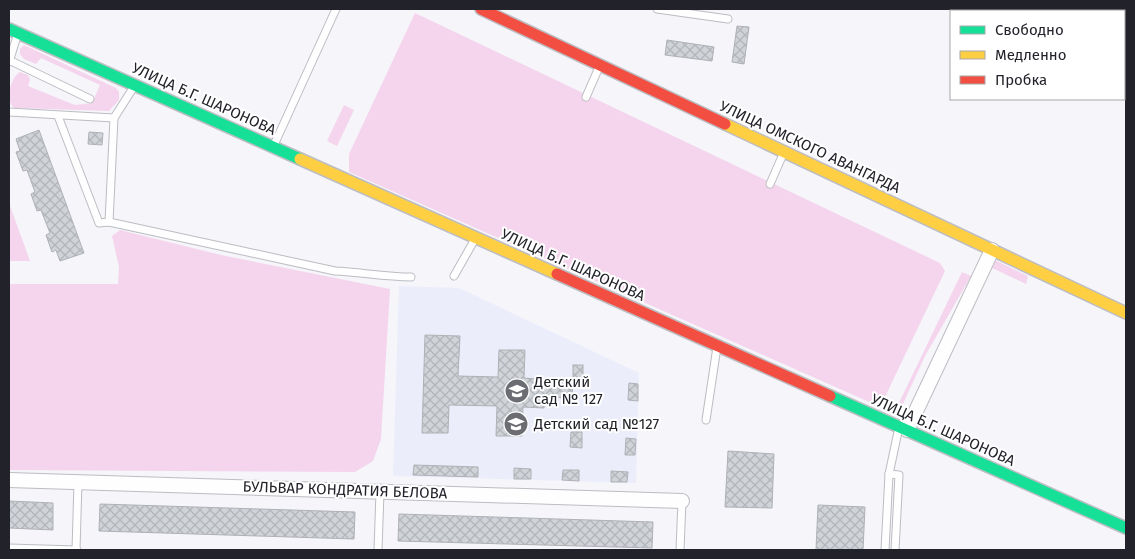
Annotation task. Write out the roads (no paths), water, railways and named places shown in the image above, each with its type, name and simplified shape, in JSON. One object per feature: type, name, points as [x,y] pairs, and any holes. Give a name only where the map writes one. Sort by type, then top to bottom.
[{"type":"main road","name":"УЛИЦА ОМСКОГО АВАНГАРДА","points":[[481,9],[1126,313]]},
{"type":"main road","name":"УЛИЦА Б.Г. ШАРОНОВА","points":[[13,31],[1126,528]]},
{"type":"street","points":[[904,428],[992,250]]},
{"type":"street","name":"БУЛЬВАР КОНДРАТИЯ БЕЛОВА","points":[[9,480],[682,501]]},
{"type":"lane","points":[[274,147],[336,9]]},
{"type":"lane","points":[[657,9],[728,19]]},
{"type":"lane","points":[[13,31],[9,61],[90,99]]},
{"type":"lane","points":[[586,97],[600,65]]},
{"type":"lane","points":[[109,222],[114,118],[135,84]]},
{"type":"lane","points":[[9,112],[114,118]]},
{"type":"lane","points":[[58,116],[99,223],[109,222],[335,271],[358,272],[383,277],[411,277]]},
{"type":"lane","points":[[770,184],[784,152]]},
{"type":"lane","points":[[454,276],[476,238]]},
{"type":"lane","points":[[706,420],[718,347]]},
{"type":"lane","points":[[885,550],[888,474],[904,428]]},
{"type":"lane","points":[[888,474],[899,475],[895,550]]},
{"type":"lane","points":[[9,548],[76,550],[78,482]]},
{"type":"lane","points":[[378,550],[380,492]]},
{"type":"lane","points":[[680,550],[682,501]]},
{"type":"place","name":"Детский сад № 127","points":[[517,391]]},
{"type":"place","name":"Детский сад №127","points":[[516,424]]}]
